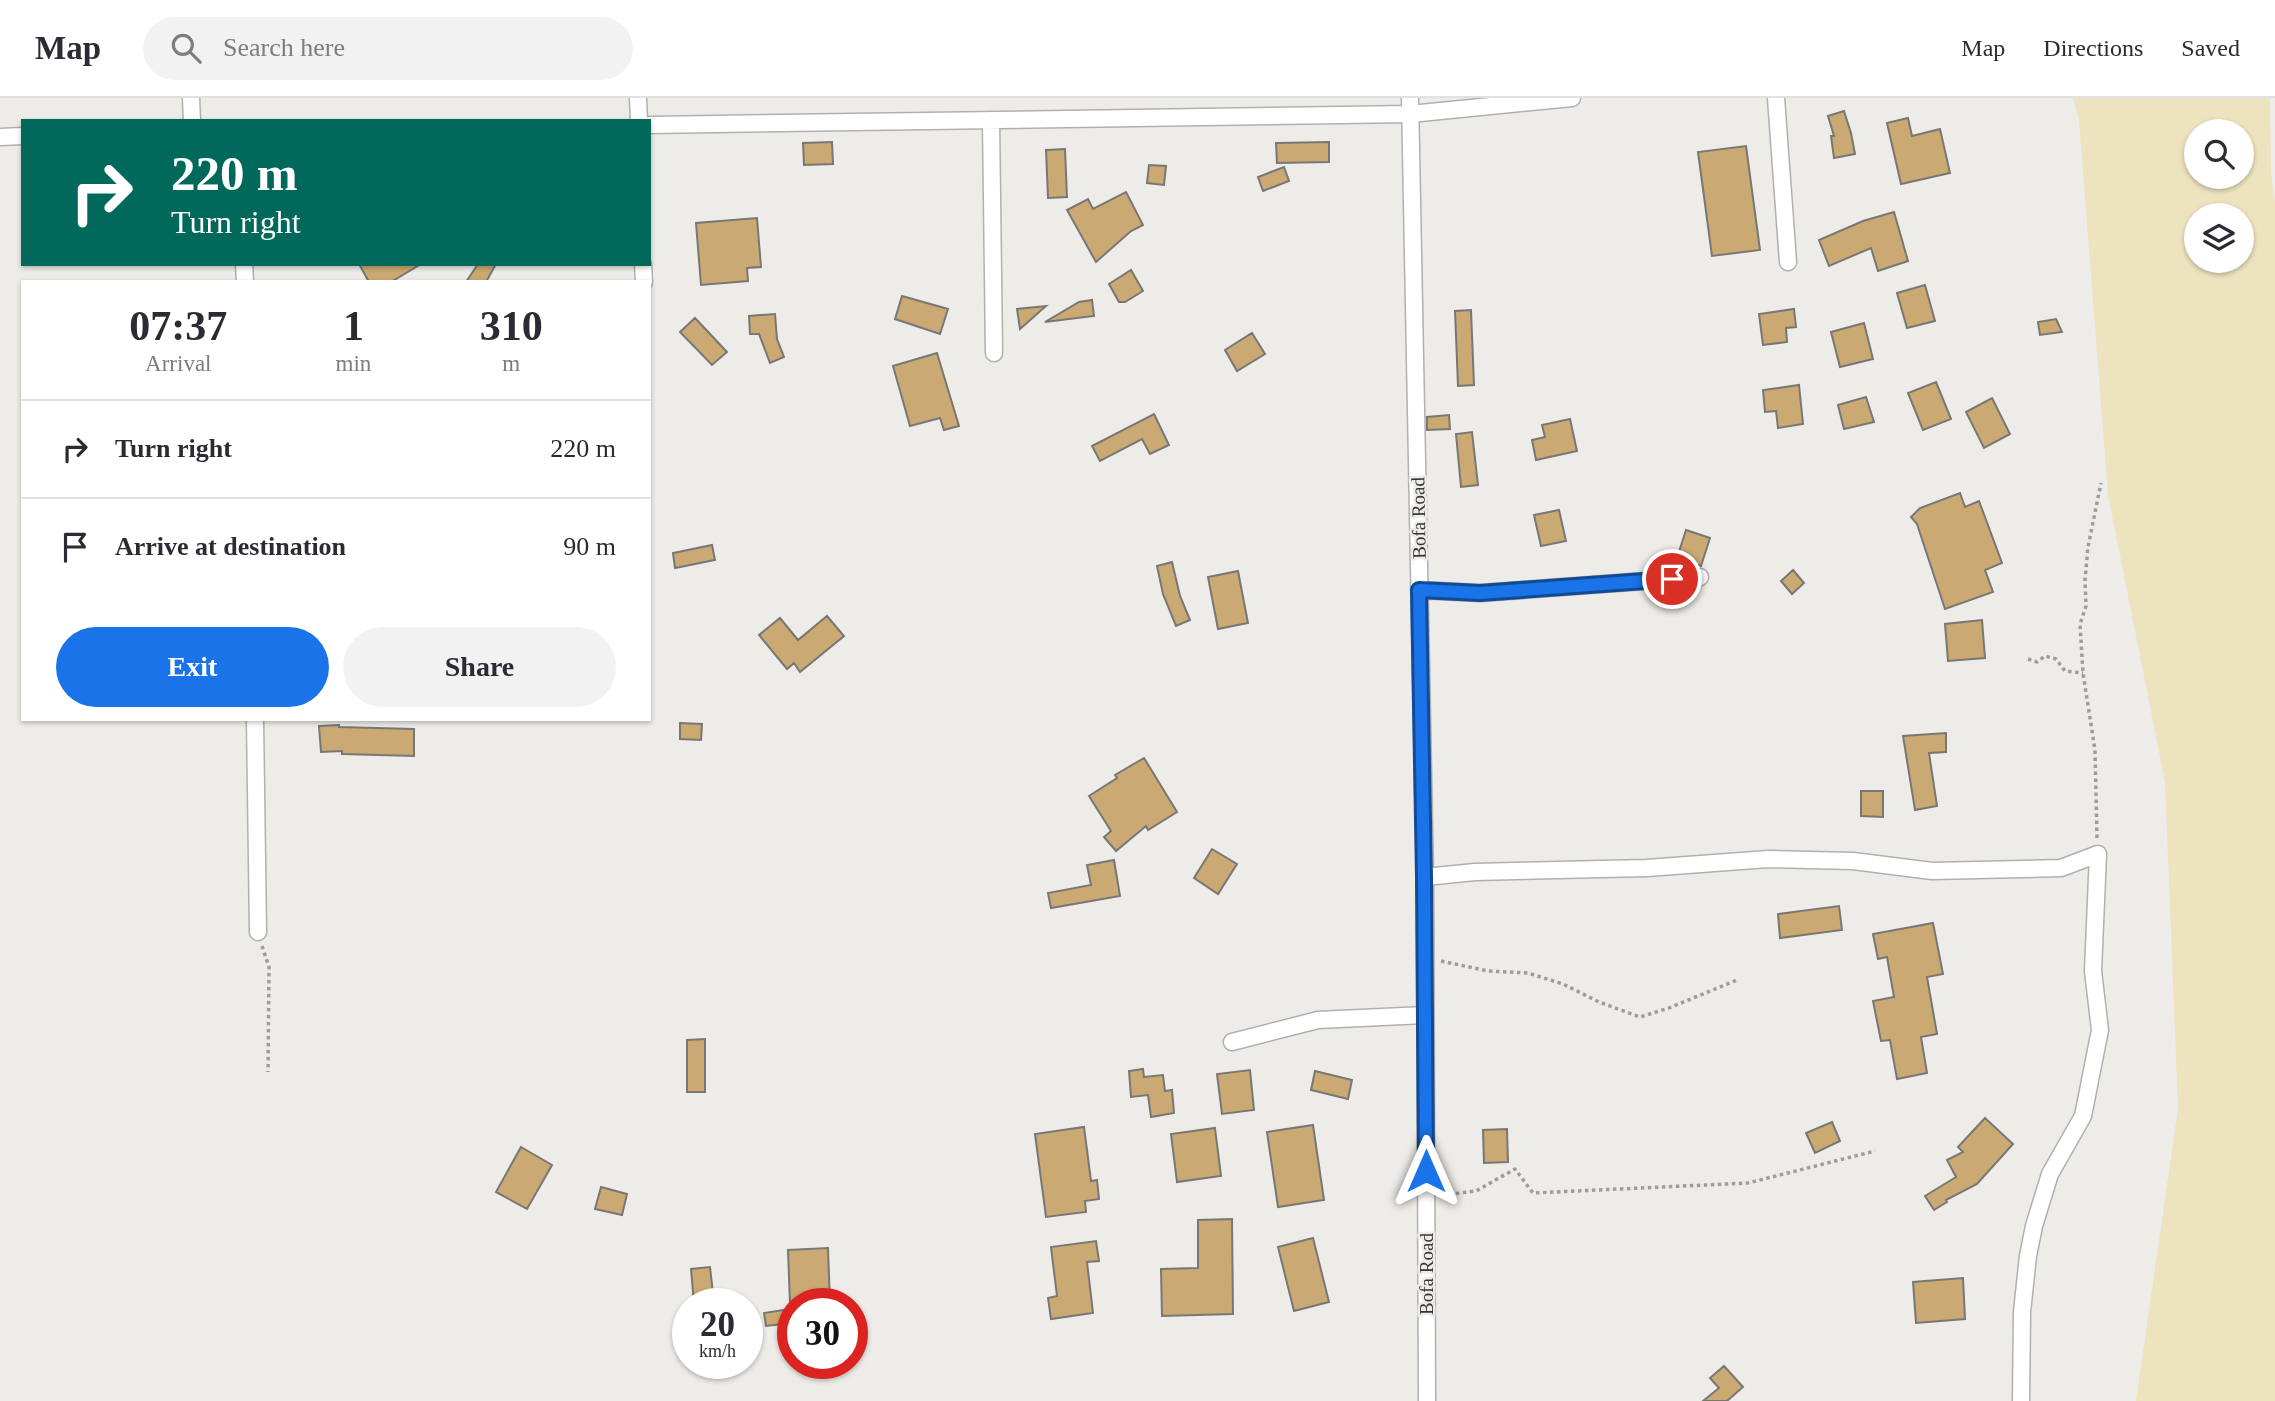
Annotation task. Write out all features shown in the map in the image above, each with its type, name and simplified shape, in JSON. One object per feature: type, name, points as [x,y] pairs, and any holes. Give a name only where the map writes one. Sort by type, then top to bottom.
[{"type":"street","points":[[191,98],[192,119]]},
{"type":"street","points":[[638,98],[639,119]]},
{"type":"street","points":[[651,125],[991,120],[1572,98]]},
{"type":"street","points":[[1776,98],[1788,262]]},
{"type":"street","name":"Bofa Road","points":[[1410,106],[1424,877],[1427,1401]]},
{"type":"street","points":[[991,120],[994,354]]},
{"type":"street","points":[[0,137],[21,136]]},
{"type":"street","points":[[1419,590],[1480,593],[1700,577]]},
{"type":"street","points":[[255,721],[258,932]]},
{"type":"street","points":[[1424,877],[1475,872],[1647,868],[1768,859],[1853,861],[1932,871],[2061,868],[2098,854],[2093,971],[2100,1030],[2082,1116],[2050,1174],[2034,1226],[2022,1312],[2021,1401]]},
{"type":"street","points":[[1232,1042],[1318,1020],[1425,1015]]},
{"type":"path","points":[[2098,854],[2095,750],[2083,673],[2080,624],[2086,606],[2088,547],[2101,483]]},
{"type":"path","points":[[2028,659],[2037,662],[2045,656],[2056,659],[2065,671],[2083,673]]},
{"type":"path","points":[[258,932],[269,967],[268,1072]]},
{"type":"path","points":[[1425,958],[1488,971],[1528,973],[1563,984],[1599,1002],[1640,1017],[1737,980]]},
{"type":"path","points":[[1426,1197],[1476,1191],[1515,1169],[1533,1193],[1748,1183],[1875,1151]]},
{"type":"sand","points":[[2073,98],[2270,98],[2271,173],[2275,200],[2275,1401],[2136,1401],[2178,1108],[2165,782],[2108,495],[2079,120]]},
{"type":"building","points":[[1844,111],[1855,154],[1834,158],[1831,136],[1834,136],[1828,116]]},
{"type":"building","points":[[1908,118],[1912,136],[1940,129],[1950,173],[1901,184],[1887,123]]},
{"type":"building","points":[[832,142],[833,164],[804,165],[803,143]]},
{"type":"building","points":[[1329,142],[1329,162],[1277,163],[1276,143]]},
{"type":"building","points":[[1746,146],[1760,250],[1712,256],[1698,152]]},
{"type":"building","points":[[1065,149],[1067,197],[1048,198],[1046,150]]},
{"type":"building","points":[[1149,165],[1166,166],[1164,185],[1147,183]]},
{"type":"building","points":[[1284,167],[1289,181],[1263,191],[1258,177]]},
{"type":"building","points":[[1126,192],[1143,225],[1131,231],[1096,262],[1067,210],[1088,199],[1093,209]]},
{"type":"building","points":[[1894,212],[1908,261],[1878,271],[1871,248],[1829,266],[1819,240],[1863,221]]},
{"type":"building","points":[[757,218],[761,267],[747,268],[748,281],[701,285],[696,223]]},
{"type":"building","points":[[360,266],[418,266],[394,280],[368,280]]},
{"type":"building","points":[[477,266],[495,266],[487,280],[467,280]]},
{"type":"building","points":[[1131,270],[1143,291],[1125,302],[1119,302],[1109,284]]},
{"type":"building","points":[[1925,285],[1935,321],[1907,328],[1897,293]]},
{"type":"building","points":[[902,296],[948,309],[940,334],[895,319]]},
{"type":"building","points":[[1092,300],[1094,316],[1045,322],[1079,302]]},
{"type":"building","points":[[1046,306],[1020,329],[1017,309]]},
{"type":"building","points":[[1794,309],[1796,327],[1786,328],[1787,342],[1763,345],[1759,314]]},
{"type":"building","points":[[1471,310],[1474,385],[1458,386],[1455,311]]},
{"type":"building","points":[[775,314],[777,339],[784,357],[770,363],[759,334],[750,334],[749,316]]},
{"type":"building","points":[[695,318],[727,352],[712,365],[680,332]]},
{"type":"building","points":[[2056,319],[2062,332],[2040,335],[2038,322]]},
{"type":"building","points":[[1864,323],[1873,359],[1840,367],[1831,332]]},
{"type":"building","points":[[1252,333],[1265,354],[1237,371],[1225,350]]},
{"type":"building","points":[[937,353],[959,426],[944,430],[940,418],[910,426],[893,366]]},
{"type":"building","points":[[1936,382],[1951,419],[1923,430],[1908,393]]},
{"type":"building","points":[[1799,385],[1803,424],[1778,428],[1776,411],[1765,412],[1763,390]]},
{"type":"building","points":[[1866,397],[1874,422],[1844,429],[1838,405]]},
{"type":"building","points":[[1992,398],[2010,434],[1984,448],[1966,412]]},
{"type":"building","points":[[1154,414],[1169,445],[1150,454],[1142,439],[1100,461],[1092,446]]},
{"type":"building","points":[[1449,415],[1450,429],[1427,430],[1427,417]]},
{"type":"building","points":[[1570,419],[1577,451],[1536,460],[1532,440],[1545,437],[1542,425]]},
{"type":"building","points":[[1472,432],[1478,485],[1461,487],[1456,434]]},
{"type":"building","points":[[1960,493],[1965,507],[1979,501],[2002,563],[1985,570],[1993,592],[1945,609],[1917,524],[1911,517],[1920,508]]},
{"type":"building","points":[[1559,510],[1566,541],[1541,546],[1534,515]]},
{"type":"building","points":[[1686,530],[1710,538],[1701,566],[1677,558]]},
{"type":"building","points":[[712,545],[715,560],[675,568],[673,553]]},
{"type":"building","points":[[1172,562],[1180,596],[1190,620],[1176,626],[1163,594],[1157,566]]},
{"type":"building","points":[[1793,570],[1804,583],[1792,594],[1781,581]]},
{"type":"building","points":[[1238,571],[1248,623],[1218,629],[1208,577]]},
{"type":"building","points":[[827,616],[844,636],[800,672],[794,663],[787,669],[759,635],[780,618],[798,640]]},
{"type":"building","points":[[1982,620],[1985,658],[1948,661],[1945,624]]},
{"type":"building","points":[[680,723],[702,724],[701,740],[680,739]]},
{"type":"building","points":[[319,726],[414,729],[414,756],[321,752]]},
{"type":"building","points":[[1946,733],[1946,752],[1929,753],[1937,806],[1915,810],[1903,736]]},
{"type":"building","points":[[1144,758],[1177,812],[1148,830],[1146,826],[1116,851],[1104,837],[1111,831],[1089,796],[1117,778],[1115,775]]},
{"type":"building","points":[[1861,791],[1883,791],[1883,817],[1861,816]]},
{"type":"building","points":[[1212,849],[1237,864],[1218,894],[1194,878]]},
{"type":"building","points":[[1114,860],[1120,896],[1051,908],[1048,893],[1091,885],[1087,865]]},
{"type":"building","points":[[1839,906],[1842,930],[1780,938],[1778,914]]},
{"type":"building","points":[[1933,923],[1943,974],[1927,977],[1937,1034],[1921,1037],[1927,1073],[1897,1079],[1890,1040],[1881,1041],[1873,1001],[1894,997],[1887,957],[1878,959],[1873,934]]},
{"type":"building","points":[[705,1039],[705,1092],[687,1092],[687,1040]]},
{"type":"building","points":[[1143,1069],[1144,1077],[1163,1075],[1165,1091],[1172,1090],[1174,1113],[1151,1117],[1148,1095],[1131,1097],[1129,1071]]},
{"type":"building","points":[[1250,1070],[1254,1110],[1222,1114],[1217,1074]]},
{"type":"building","points":[[1315,1071],[1352,1080],[1348,1099],[1311,1090]]},
{"type":"building","points":[[1985,1118],[2013,1144],[1977,1184],[1946,1200],[1947,1202],[1934,1210],[1925,1196],[1956,1177],[1947,1160],[1963,1152],[1958,1147]]},
{"type":"building","points":[[1832,1122],[1840,1141],[1815,1153],[1806,1133]]},
{"type":"building","points":[[1313,1125],[1324,1200],[1278,1207],[1267,1132]]},
{"type":"building","points":[[1084,1127],[1091,1181],[1097,1180],[1099,1199],[1085,1201],[1086,1212],[1046,1217],[1035,1134]]},
{"type":"building","points":[[1215,1128],[1221,1176],[1177,1182],[1171,1134]]},
{"type":"building","points":[[1507,1129],[1508,1162],[1484,1163],[1483,1130]]},
{"type":"building","points":[[521,1147],[552,1165],[527,1209],[496,1192]]},
{"type":"building","points":[[601,1187],[627,1194],[622,1215],[595,1209]]},
{"type":"building","points":[[1232,1219],[1233,1314],[1162,1316],[1161,1269],[1198,1268],[1198,1220]]},
{"type":"building","points":[[1313,1238],[1329,1302],[1294,1311],[1278,1247]]},
{"type":"building","points":[[1096,1241],[1099,1261],[1087,1262],[1093,1313],[1051,1319],[1048,1298],[1057,1296],[1051,1247]]},
{"type":"building","points":[[828,1248],[829,1288],[789,1288],[788,1250]]},
{"type":"building","points":[[710,1267],[712,1288],[693,1288],[691,1269]]},
{"type":"building","points":[[1963,1278],[1965,1319],[1916,1323],[1913,1282]]},
{"type":"building","points":[[777,1311],[777,1325],[766,1326],[764,1313]]},
{"type":"building","points":[[1724,1366],[1743,1387],[1727,1401],[1703,1401],[1719,1388],[1710,1378]]},
{"type":"route","points":[[1426,1171],[1419,590],[1480,593],[1672,579]]}]
